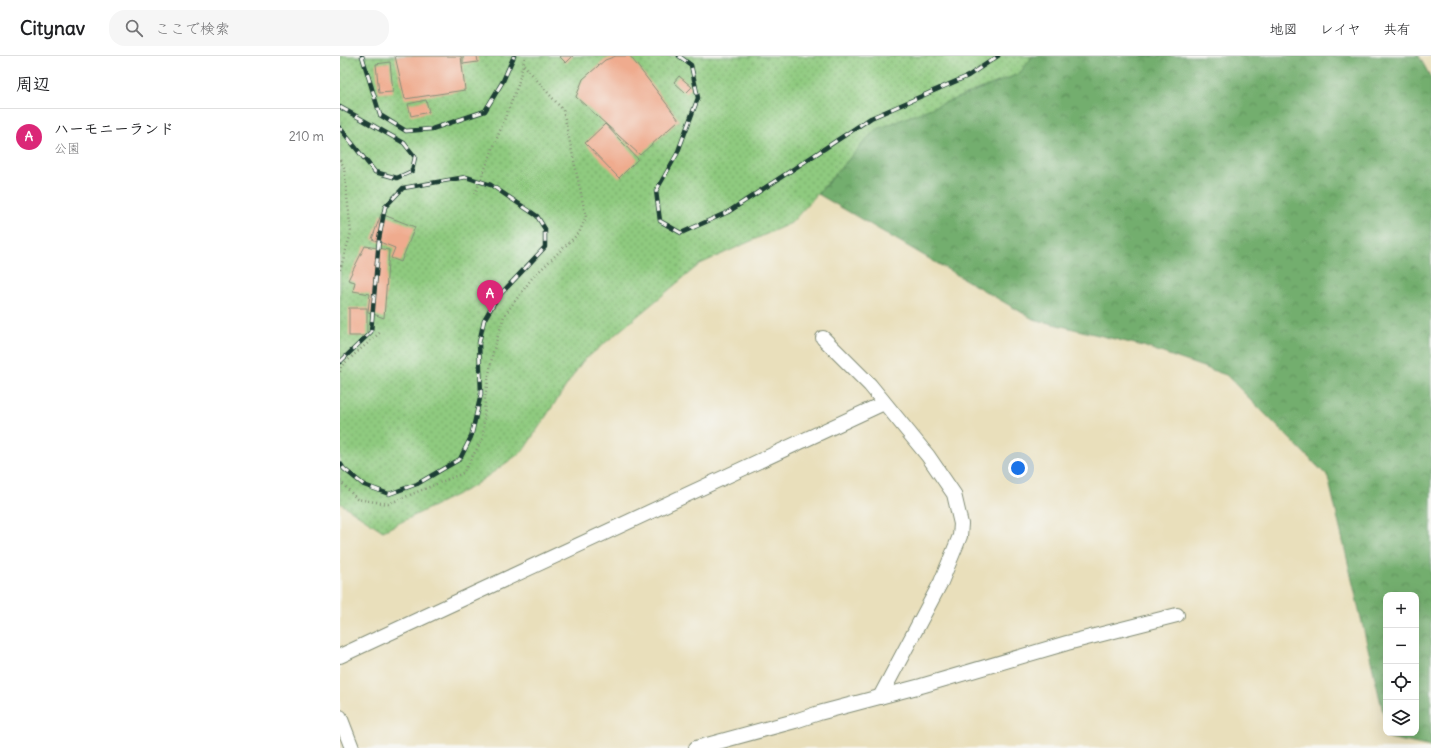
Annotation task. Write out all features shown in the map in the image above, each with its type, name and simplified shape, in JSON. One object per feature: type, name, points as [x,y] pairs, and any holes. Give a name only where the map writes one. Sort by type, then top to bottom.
[{"type":"street","points":[[823,338],[870,385],[928,456],[954,494],[961,524],[960,536],[941,582],[880,696]]},
{"type":"street","points":[[340,656],[884,403]]},
{"type":"street","points":[[696,748],[1067,643],[1177,615]]},
{"type":"street","points":[[340,717],[352,748]]},
{"type":"path","points":[[475,194],[518,85],[525,56]]},
{"type":"path","points":[[340,481],[357,499],[388,504],[463,473],[483,438],[486,397],[492,352],[504,316],[532,278],[579,233],[582,228],[586,217],[563,110],[523,64]]},
{"type":"path","points":[[340,160],[344,167],[351,233],[340,270]]},
{"type":"path","points":[[340,372],[340,366],[382,330]]},
{"type":"green space","points":[[340,56],[1033,56],[1019,74],[875,130],[791,223],[700,264],[582,362],[523,451],[472,487],[383,531],[340,503]]},
{"type":"green space","points":[[1033,56],[1419,56],[1431,78],[1431,747],[1389,738],[1389,736],[1419,736],[1419,592],[1383,592],[1383,712],[1328,477],[1226,375],[1143,346],[1033,319],[818,194],[875,130],[1019,74]]},
{"type":"building","points":[[395,56],[461,56],[465,90],[405,99]]},
{"type":"building","points":[[463,56],[477,56],[478,62],[463,64]]},
{"type":"building","points":[[559,56],[573,56],[566,63]]},
{"type":"building","points":[[616,56],[630,56],[679,120],[640,155],[576,97],[583,79],[605,60]]},
{"type":"building","points":[[390,62],[393,92],[379,93],[376,64]]},
{"type":"building","points":[[679,76],[692,87],[686,93],[674,82]]},
{"type":"building","points":[[426,100],[429,112],[411,116],[408,104]]},
{"type":"building","points":[[605,124],[638,159],[619,178],[585,143]]},
{"type":"building","points":[[381,214],[415,227],[401,262],[391,258],[395,248],[372,239]]},
{"type":"building","points":[[365,246],[389,250],[384,318],[368,312],[370,294],[353,291],[355,282],[348,280]]},
{"type":"building","points":[[349,308],[367,308],[367,336],[349,336]]},
{"type":"railway","points":[[362,56],[380,115],[406,131],[432,129],[485,111],[503,81],[514,56]]},
{"type":"railway","points":[[679,56],[691,65],[698,98],[677,154],[656,191],[660,221],[681,233],[728,212],[871,118],[968,76],[998,56]]},
{"type":"railway","points":[[340,107],[404,143],[415,157],[412,171],[397,178],[375,172],[340,128]]},
{"type":"railway","points":[[340,362],[371,332],[379,239],[385,207],[403,188],[466,177],[491,185],[537,216],[545,229],[545,247],[497,298],[484,320],[479,343],[481,394],[471,437],[460,459],[417,484],[389,494],[364,485],[344,469],[340,463]]},
{"type":"place","name":"ハーモニーランド","points":[[490,313]]}]
